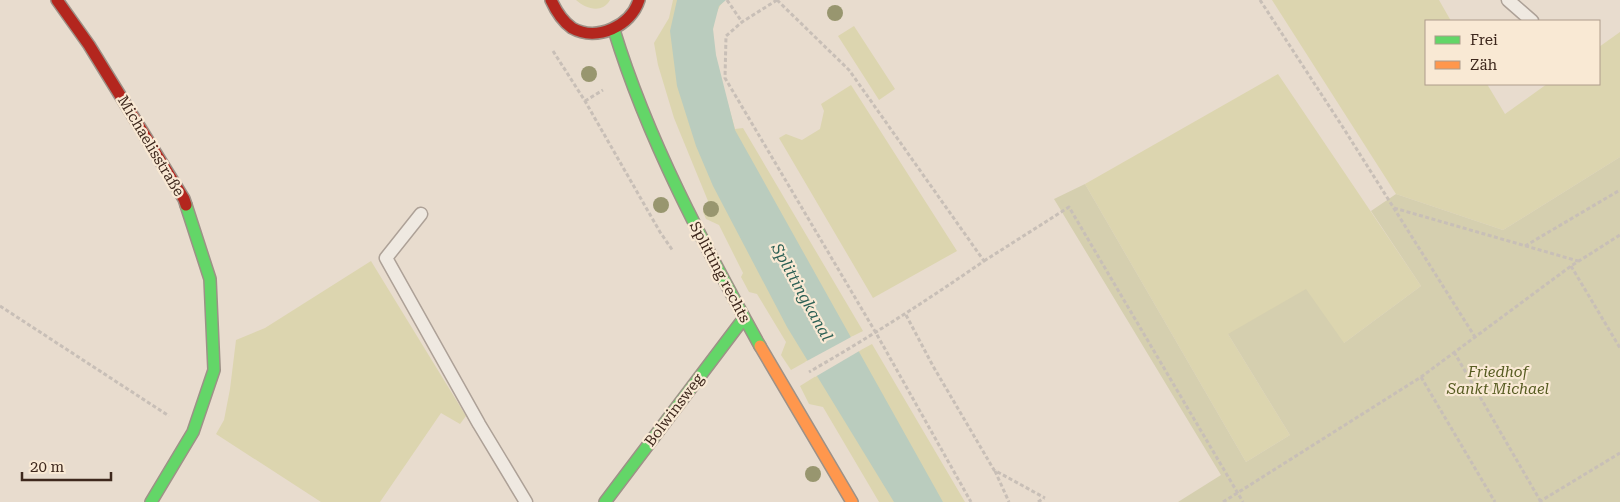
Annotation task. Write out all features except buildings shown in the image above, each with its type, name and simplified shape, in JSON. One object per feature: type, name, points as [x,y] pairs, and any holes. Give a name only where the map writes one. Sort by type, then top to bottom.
[{"type":"street","name":"Michaelisstraße","points":[[57,0],[94,53],[184,199],[210,280],[214,370],[193,432],[151,502]]},
{"type":"street","points":[[551,0],[555,10],[564,22],[576,30],[590,33],[604,33],[614,30],[630,18],[639,0]]},
{"type":"street","name":"Splitting rechts","points":[[614,30],[629,79],[666,165],[698,231],[744,318],[852,502]]},
{"type":"street","name":"Bolwinsweg","points":[[605,502],[744,318]]},
{"type":"lane","points":[[1508,0],[1531,20]]},
{"type":"lane","points":[[421,214],[386,258],[526,502]]},
{"type":"path","points":[[727,0],[742,22]]},
{"type":"path","points":[[971,502],[876,333],[725,78],[726,36],[742,22],[777,0],[849,70],[984,261]]},
{"type":"path","points":[[1260,0],[1475,337]]},
{"type":"path","points":[[548,44],[589,108],[660,232],[676,254]]},
{"type":"path","points":[[1525,246],[1620,190]]},
{"type":"path","points":[[807,372],[876,333],[1069,207],[1243,502]]},
{"type":"path","points":[[1394,208],[1578,261]]},
{"type":"path","points":[[1223,502],[1421,377],[1578,261],[1620,236]]},
{"type":"path","points":[[1571,266],[1620,348]]},
{"type":"path","points":[[0,306],[193,432]]},
{"type":"path","points":[[905,314],[994,470],[1009,502]]},
{"type":"path","points":[[1454,352],[1540,502],[1620,452]]},
{"type":"path","points":[[1421,377],[1495,502]]},
{"type":"path","points":[[994,470],[1045,498],[1038,502]]},
{"type":"shaded area","points":[[576,0],[610,0],[603,7],[594,9],[584,6]]},
{"type":"shaded area","points":[[673,0],[721,0],[723,2],[715,19],[714,42],[718,67],[735,129],[743,128],[863,331],[851,337],[859,351],[872,344],[965,502],[879,502],[823,407],[809,404],[800,386],[816,376],[807,361],[791,370],[781,355],[786,342],[757,294],[749,292],[741,277],[743,273],[719,225],[706,219],[703,212],[708,201],[674,118],[658,65],[654,43],[669,18]]},
{"type":"shaded area","points":[[1272,0],[1439,0],[1450,20],[1425,20],[1425,85],[1488,85],[1505,114],[1546,85],[1600,85],[1600,46],[1620,32],[1620,157],[1503,230],[1396,194]]},
{"type":"shaded area","points":[[854,26],[895,89],[879,100],[838,36]]},
{"type":"shaded area","points":[[1278,74],[1421,286],[1344,343],[1228,334],[1290,435],[1246,462],[1085,184]]},
{"type":"shaded area","points":[[851,85],[957,251],[873,298],[779,138],[786,134],[802,140],[820,129],[824,111],[821,104]]},
{"type":"shaded area","points":[[371,261],[466,416],[460,424],[441,413],[380,502],[321,502],[216,434],[224,420],[236,340],[265,328]]},
{"type":"green space","name":"Friedhof Sankt Michael","points":[[1620,157],[1620,502],[1178,502],[1221,475],[1054,199],[1085,184],[1246,462],[1290,435],[1228,334],[1306,289],[1344,343],[1421,286],[1371,211],[1396,194],[1503,230]]},
{"type":"water","name":"Splittingkanal","points":[[677,0],[726,0],[719,6],[713,29],[716,55],[735,130],[943,502],[894,502],[787,327],[713,186],[696,146],[677,86],[670,31]]},
{"type":"pier","points":[[853,336],[861,350],[815,377],[805,362]]},
{"type":"traffic: fast","points":[[614,30],[643,112],[660,152],[718,270],[760,346]]},
{"type":"traffic: fast","points":[[151,502],[193,432],[214,370],[210,279],[186,205]]},
{"type":"traffic: fast","points":[[605,502],[744,318]]},
{"type":"traffic: slow","points":[[760,346],[852,502]]},
{"type":"traffic: jam","points":[[57,0],[89,45],[186,205]]},
{"type":"traffic: jam","points":[[551,0],[560,16],[568,25],[582,32],[592,33],[612,29],[621,24],[629,17],[639,0]]}]
